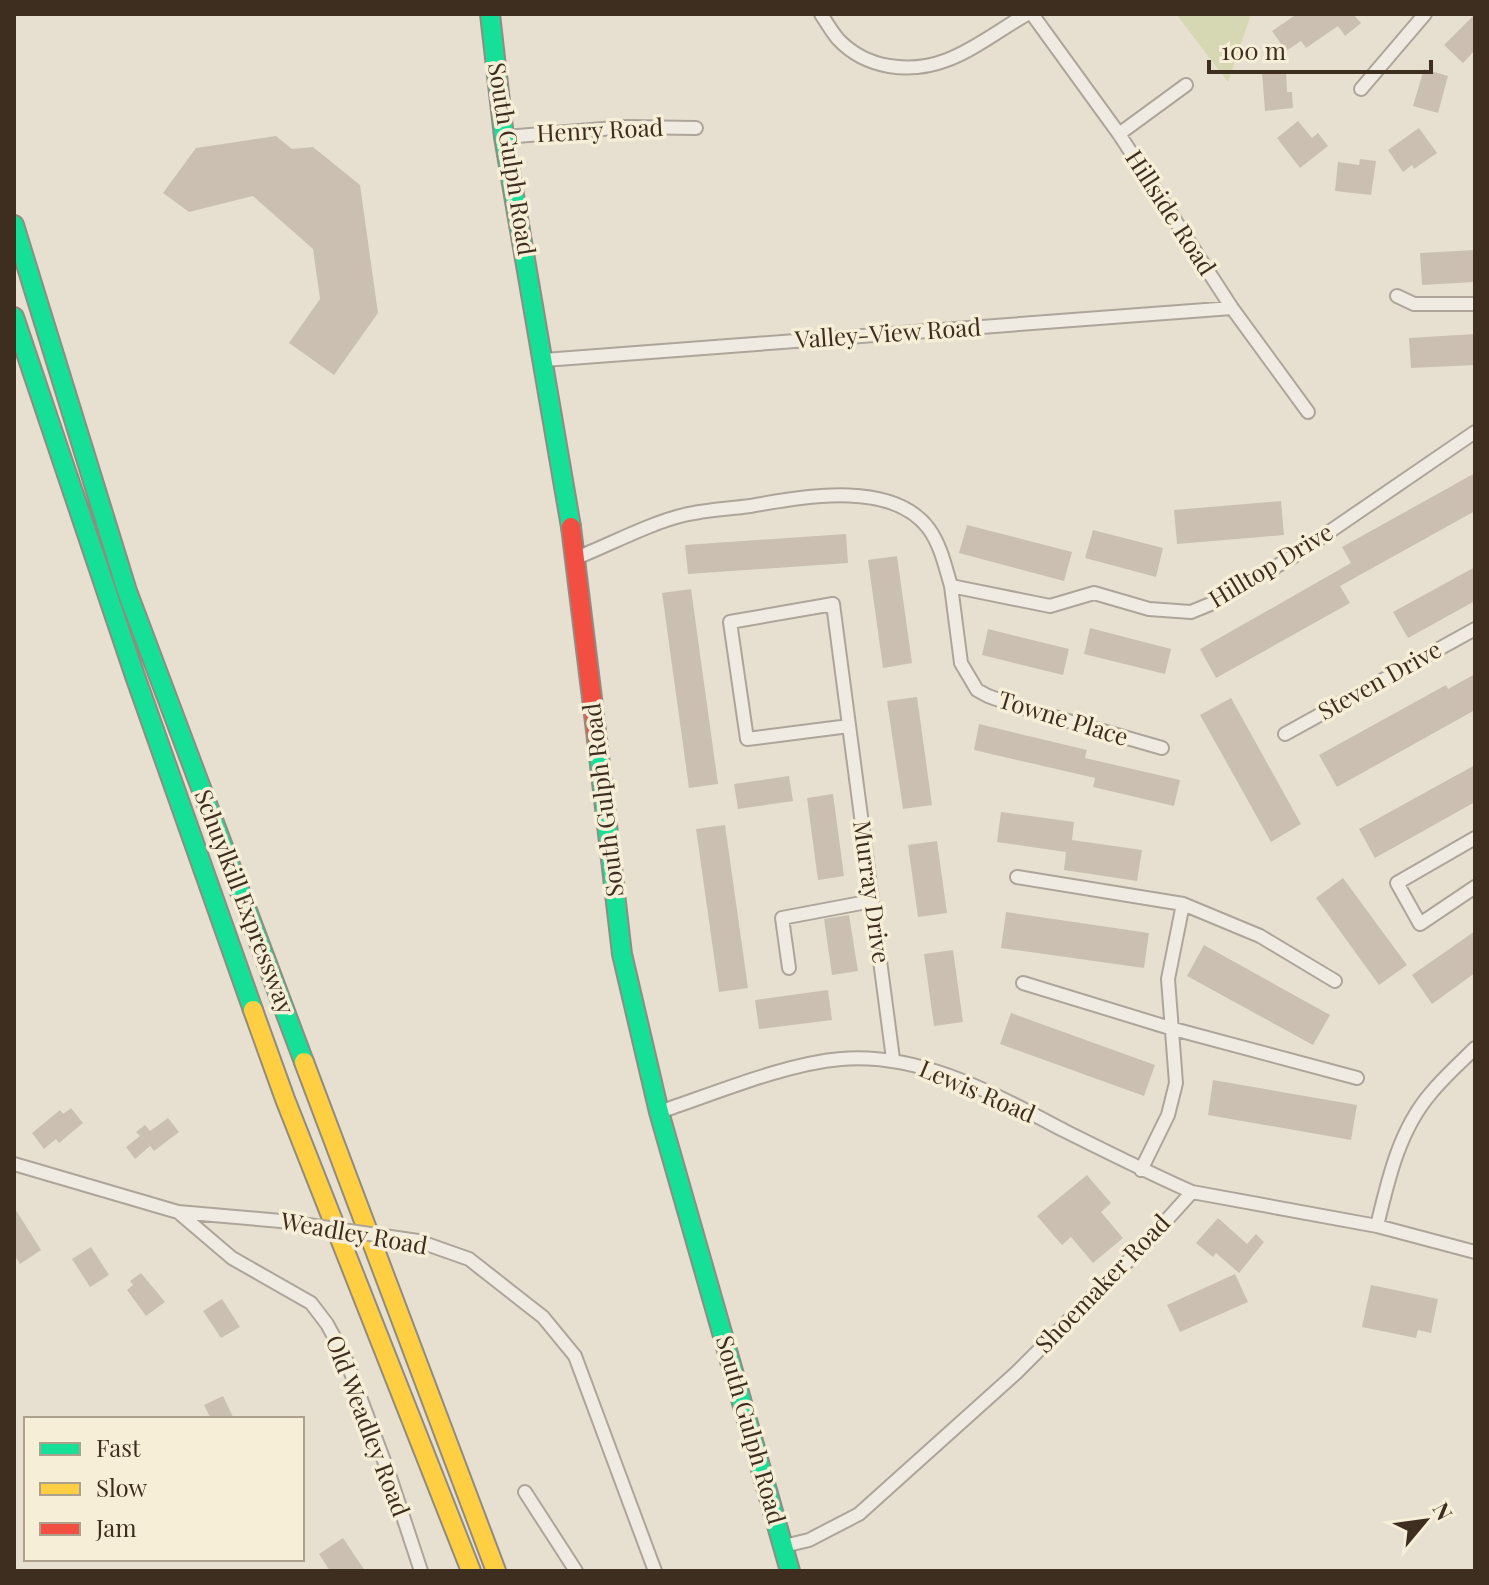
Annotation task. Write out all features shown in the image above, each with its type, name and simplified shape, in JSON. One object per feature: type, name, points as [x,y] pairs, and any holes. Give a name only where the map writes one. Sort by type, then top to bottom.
[{"type":"main road","name":"South Gulph Road","points":[[490,14],[504,137],[576,558],[622,954],[659,1112],[790,1571]]},
{"type":"main road","name":"Schuylkill Expressway","points":[[14,225],[127,591],[496,1571]]},
{"type":"main road","name":"Schuylkill Expressway","points":[[14,317],[135,676],[285,1099],[471,1571]]},
{"type":"street","points":[[821,14],[839,40],[872,63],[897,67],[924,66],[948,60],[1030,14]]},
{"type":"street","name":"Hillside Road","points":[[1030,14],[1119,134],[1232,308],[1308,412]]},
{"type":"street","points":[[1361,89],[1425,14]]},
{"type":"street","points":[[1119,134],[1186,85]]},
{"type":"street","name":"Henry Road","points":[[504,137],[627,127],[696,128]]},
{"type":"street","points":[[1397,296],[1414,304],[1475,304]]},
{"type":"street","name":"Valley-View Road","points":[[544,360],[1232,308]]},
{"type":"street","name":"Hilltop Drive","points":[[951,586],[1050,606],[1094,593],[1149,609],[1191,612],[1213,603],[1294,556],[1475,432]]},
{"type":"street","points":[[576,558],[681,515],[788,498],[866,496],[890,502],[928,528],[942,554],[951,586]]},
{"type":"street","name":"Towne Place","points":[[951,586],[961,663],[977,690],[1016,706],[1162,748]]},
{"type":"street","name":"Murray Drive","points":[[849,726],[747,739],[730,622],[833,604],[893,1059]]},
{"type":"street","name":"Steven Drive","points":[[1285,734],[1475,629]]},
{"type":"street","points":[[1475,838],[1397,883],[1420,924],[1475,887]]},
{"type":"street","points":[[1017,877],[1183,904],[1260,936],[1335,981]]},
{"type":"street","points":[[789,968],[782,918],[872,901]]},
{"type":"street","points":[[1141,1170],[1168,1115],[1176,1083],[1177,1060],[1170,1028],[1168,979],[1183,904]]},
{"type":"street","points":[[1023,983],[1170,1028],[1357,1078]]},
{"type":"street","points":[[1377,1226],[1391,1169],[1410,1124],[1429,1094],[1475,1048]]},
{"type":"street","name":"Lewis Road","points":[[659,1112],[799,1067],[840,1059],[893,1059],[944,1074],[1007,1101],[1141,1170],[1192,1192]]},
{"type":"street","name":"Weadley Road","points":[[14,1164],[178,1212],[281,1221],[418,1241],[469,1259],[543,1317],[575,1356],[655,1571]]},
{"type":"street","points":[[1192,1192],[1377,1226],[1475,1252]]},
{"type":"street","name":"Shoemaker Road","points":[[784,1546],[809,1540],[859,1514],[1016,1373],[1145,1244],[1192,1192]]},
{"type":"street","name":"Old Weadley Road","points":[[178,1212],[232,1258],[311,1303],[327,1324],[345,1357],[421,1571]]},
{"type":"street","points":[[525,1492],[576,1571]]},
{"type":"green space","points":[[1176,14],[1251,14],[1228,82]]},
{"type":"building","points":[[1297,14],[1356,14],[1361,23],[1345,36],[1338,26],[1306,48],[1301,41],[1286,51],[1272,31]]},
{"type":"building","points":[[1475,14],[1475,50],[1463,63],[1444,45]]},
{"type":"building","points":[[1424,69],[1448,76],[1438,113],[1413,106]]},
{"type":"building","points":[[1286,71],[1287,92],[1292,92],[1293,108],[1265,111],[1262,73]]},
{"type":"building","points":[[1298,121],[1312,138],[1318,133],[1328,146],[1300,168],[1277,138]]},
{"type":"building","points":[[1419,128],[1437,153],[1414,169],[1412,165],[1403,172],[1388,150]]},
{"type":"building","points":[[276,136],[292,149],[313,147],[360,185],[378,313],[334,375],[289,343],[320,299],[313,249],[253,196],[189,212],[163,193],[196,148]]},
{"type":"building","points":[[1360,159],[1376,161],[1371,195],[1335,191],[1338,162],[1359,165]]},
{"type":"building","points":[[1475,250],[1475,282],[1422,285],[1420,253]]},
{"type":"building","points":[[1475,334],[1475,365],[1411,368],[1409,338]]},
{"type":"building","points":[[1475,473],[1475,511],[1340,586],[1350,603],[1216,678],[1200,649],[1351,563],[1342,547]]},
{"type":"building","points":[[1281,501],[1284,535],[1177,544],[1174,510]]},
{"type":"building","points":[[967,525],[1072,552],[1064,581],[959,553]]},
{"type":"building","points":[[1093,530],[1163,548],[1156,577],[1085,558]]},
{"type":"building","points":[[846,534],[848,563],[688,574],[685,545]]},
{"type":"building","points":[[897,556],[912,663],[883,668],[868,560]]},
{"type":"building","points":[[1475,567],[1475,601],[1408,638],[1393,612]]},
{"type":"building","points":[[691,589],[718,784],[689,788],[662,593]]},
{"type":"building","points":[[1090,628],[1171,649],[1165,674],[1084,654]]},
{"type":"building","points":[[988,629],[1069,649],[1063,675],[982,655]]},
{"type":"building","points":[[1475,674],[1475,710],[1337,787],[1319,755],[1446,685],[1448,689]]},
{"type":"building","points":[[917,697],[932,805],[903,809],[887,701]]},
{"type":"building","points":[[1231,698],[1301,824],[1271,842],[1200,715]]},
{"type":"building","points":[[979,724],[1087,750],[1085,758],[1180,780],[1174,806],[1093,787],[1095,778],[974,750]]},
{"type":"building","points":[[1475,765],[1475,802],[1375,858],[1359,829]]},
{"type":"building","points":[[789,776],[793,801],[738,809],[734,784]]},
{"type":"building","points":[[833,794],[844,876],[818,880],[807,798]]},
{"type":"building","points":[[1001,812],[1074,822],[1072,840],[1142,850],[1137,881],[1064,870],[1066,852],[997,842]]},
{"type":"building","points":[[725,825],[748,988],[719,992],[696,829]]},
{"type":"building","points":[[937,841],[947,913],[918,917],[908,845]]},
{"type":"building","points":[[1343,878],[1407,965],[1379,985],[1316,898]]},
{"type":"building","points":[[1006,912],[1149,933],[1144,968],[1001,948]]},
{"type":"building","points":[[849,915],[858,971],[832,975],[824,919]]},
{"type":"building","points":[[1475,931],[1475,973],[1432,1004],[1412,975]]},
{"type":"building","points":[[1204,945],[1330,1015],[1313,1045],[1187,976]]},
{"type":"building","points":[[953,950],[963,1022],[934,1026],[924,954]]},
{"type":"building","points":[[828,990],[832,1020],[759,1029],[755,1000]]},
{"type":"building","points":[[1011,1013],[1155,1065],[1144,1096],[1000,1044]]},
{"type":"building","points":[[1213,1080],[1357,1105],[1351,1140],[1208,1115]]},
{"type":"building","points":[[71,1108],[83,1123],[59,1143],[56,1139],[44,1149],[32,1133],[60,1110],[63,1114]]},
{"type":"building","points":[[168,1118],[179,1132],[154,1151],[150,1146],[135,1159],[126,1147],[140,1136],[136,1132],[145,1125],[150,1131]]},
{"type":"building","points":[[1087,1175],[1111,1203],[1101,1212],[1123,1238],[1093,1263],[1071,1237],[1062,1245],[1037,1216]]},
{"type":"building","points":[[14,1207],[41,1250],[20,1264],[14,1254]]},
{"type":"building","points":[[1218,1218],[1247,1244],[1256,1234],[1264,1242],[1239,1273],[1216,1253],[1213,1257],[1196,1243]]},
{"type":"building","points":[[91,1247],[109,1275],[90,1287],[72,1259]]},
{"type":"building","points":[[141,1273],[165,1302],[146,1316],[127,1290],[133,1285],[130,1281]]},
{"type":"building","points":[[1235,1274],[1248,1302],[1180,1332],[1167,1305]]},
{"type":"building","points":[[1371,1285],[1438,1299],[1431,1333],[1418,1330],[1416,1338],[1362,1327]]},
{"type":"building","points":[[222,1299],[240,1327],[221,1338],[203,1311]]},
{"type":"building","points":[[223,1396],[233,1417],[210,1417],[204,1405]]},
{"type":"building","points":[[343,1538],[365,1571],[330,1571],[319,1554]]},
{"type":"traffic: fast","points":[[490,14],[504,137],[571,527]]},
{"type":"traffic: fast","points":[[14,225],[127,591],[304,1062]]},
{"type":"traffic: fast","points":[[14,317],[135,676],[253,1010]]},
{"type":"traffic: fast","points":[[597,739],[622,954],[659,1112],[790,1571]]},
{"type":"traffic: slow","points":[[253,1010],[285,1099],[471,1571]]},
{"type":"traffic: slow","points":[[304,1062],[496,1571]]},
{"type":"traffic: jam","points":[[571,527],[597,739]]}]
